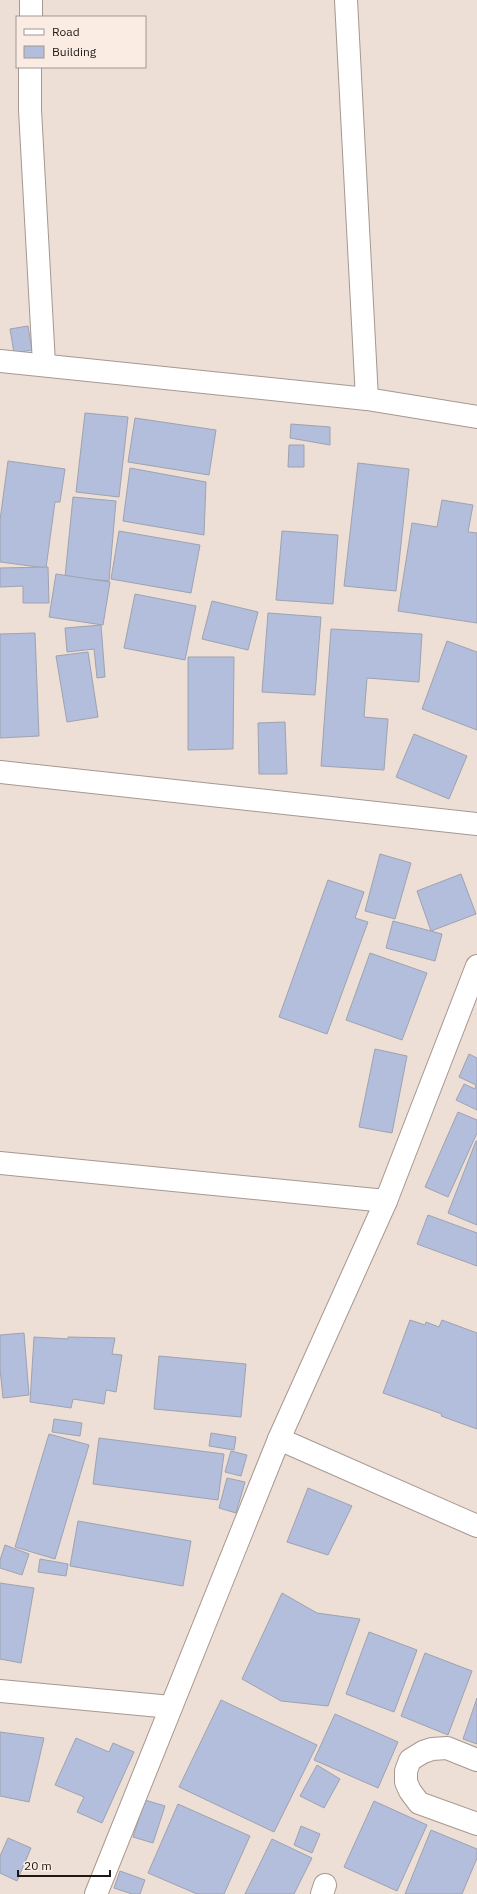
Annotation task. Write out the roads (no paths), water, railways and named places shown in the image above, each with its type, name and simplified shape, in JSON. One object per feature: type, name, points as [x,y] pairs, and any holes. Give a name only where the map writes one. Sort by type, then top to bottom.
[{"type":"street","points":[[30,16],[31,0]]},
{"type":"street","points":[[346,0],[367,399]]},
{"type":"street","points":[[30,68],[30,110],[44,364]]},
{"type":"street","points":[[0,360],[367,399],[477,417]]},
{"type":"street","points":[[0,772],[477,824]]},
{"type":"street","points":[[96,1894],[279,1439],[386,1201],[477,966]]},
{"type":"street","points":[[0,1163],[386,1201]]},
{"type":"street","points":[[279,1439],[477,1526]]},
{"type":"street","points":[[0,1691],[171,1707]]},
{"type":"street","points":[[477,1760],[447,1748],[432,1749],[423,1752],[410,1760],[406,1771],[406,1782],[410,1791],[419,1803],[477,1824]]}]
